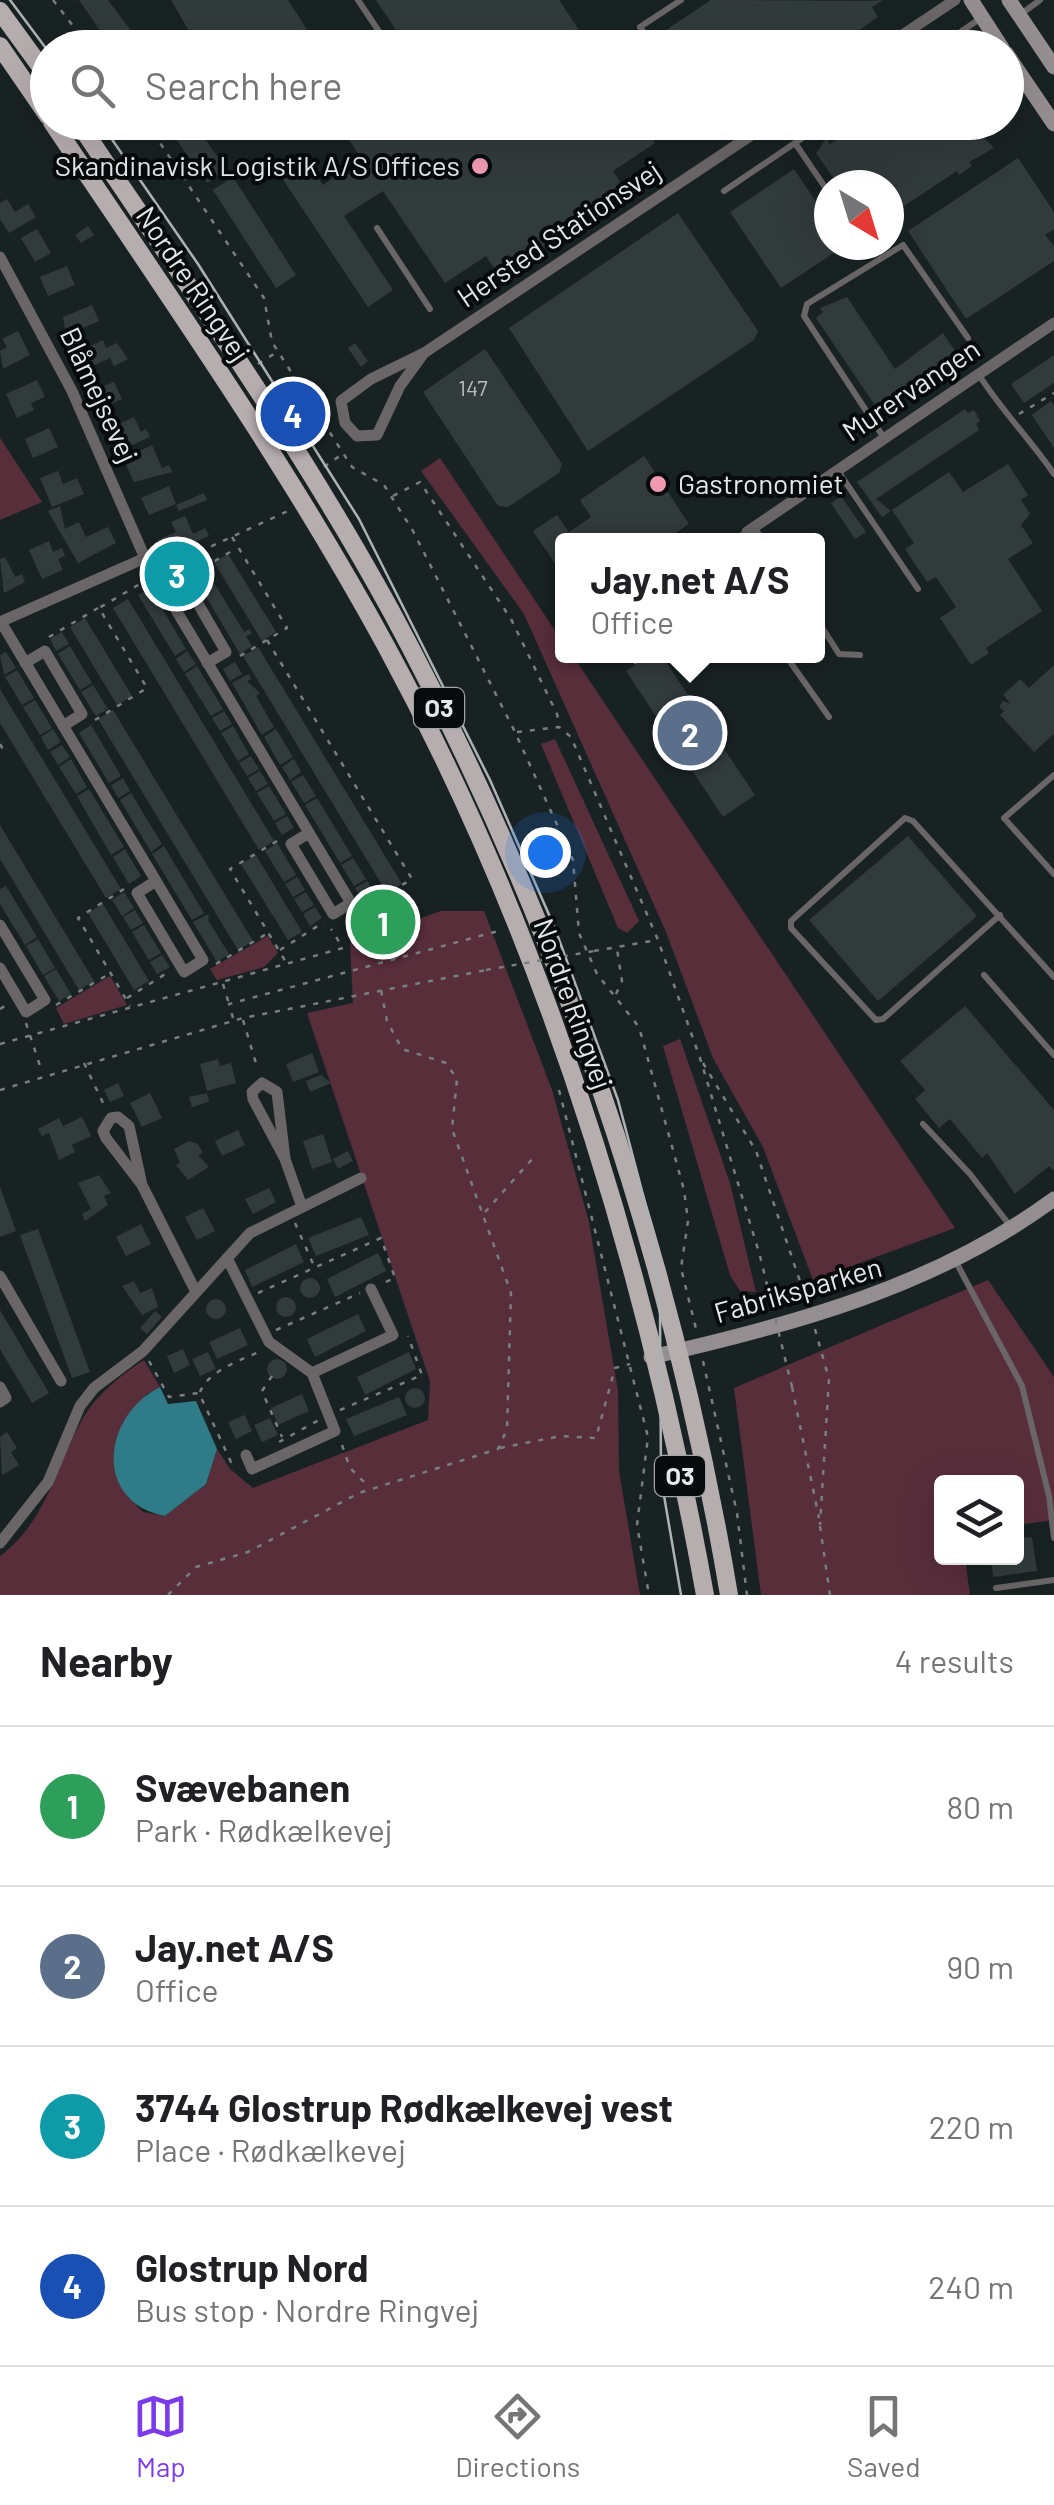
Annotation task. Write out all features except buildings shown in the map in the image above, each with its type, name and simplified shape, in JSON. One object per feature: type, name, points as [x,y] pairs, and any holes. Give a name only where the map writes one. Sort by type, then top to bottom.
[{"type":"main road","points":[[0,10],[30,51]]},
{"type":"main road","points":[[0,46],[30,90]]},
{"type":"main road","name":"Nordre Ringvej","points":[[64,140],[268,444],[345,572],[438,751],[518,927],[558,1034],[621,1233],[705,1595]]},
{"type":"main road","name":"Nordre Ringvej","points":[[90,140],[292,444],[392,613],[459,747],[570,998],[620,1144],[679,1351],[729,1595]]},
{"type":"street","points":[[910,30],[954,0]]},
{"type":"street","points":[[971,0],[991,30]]},
{"type":"street","points":[[1009,0],[1054,67]]},
{"type":"street","points":[[1010,30],[1019,15]]},
{"type":"street","points":[[1024,79],[1054,124]]},
{"type":"street","name":"Hersted Stationsvej","points":[[424,353],[400,386],[377,435],[357,436],[345,423],[341,400],[370,379],[424,353],[744,140]]},
{"type":"street","name":"Blåmejsevej","points":[[0,257],[72,391],[145,558],[351,904],[333,914],[291,844],[306,829]]},
{"type":"street","name":"Murervangen","points":[[751,530],[1054,323]]},
{"type":"street","points":[[145,558],[0,622],[23,658],[204,960],[184,972],[137,892],[154,877]]},
{"type":"street","points":[[167,595],[188,588],[198,604],[226,652],[210,668]]},
{"type":"street","points":[[23,658],[45,651],[82,714],[66,731]]},
{"type":"street","points":[[0,925],[45,1000],[26,1012],[0,968]]},
{"type":"street","points":[[262,1082],[276,1092],[296,1210]]},
{"type":"street","points":[[142,1185],[129,1126],[118,1117],[110,1118],[103,1130],[106,1138],[142,1185],[196,1292]]},
{"type":"street","points":[[0,1543],[48,1482],[80,1406],[107,1375],[144,1351],[250,1233],[362,1178]]},
{"type":"street","name":"Fabriksparken","points":[[652,1357],[811,1314],[914,1280],[956,1261],[1053,1200]]},
{"type":"street","points":[[227,1258],[267,1339],[312,1373],[335,1431],[252,1469],[246,1455]]},
{"type":"street","points":[[2,1284],[61,1381]]},
{"type":"street","points":[[312,1373],[393,1335],[371,1289]]},
{"type":"street","points":[[0,1387],[6,1398],[0,1402]]},
{"type":"lane","points":[[358,0],[378,30]]},
{"type":"lane","points":[[642,30],[640,27],[681,0]]},
{"type":"lane","points":[[1019,15],[1040,0]]},
{"type":"lane","points":[[963,30],[982,17]]},
{"type":"lane","points":[[724,192],[799,140]]},
{"type":"lane","points":[[795,143],[814,171]]},
{"type":"lane","points":[[377,228],[430,309]]},
{"type":"lane","points":[[884,438],[804,316],[808,304],[903,245],[968,338]]},
{"type":"lane","points":[[978,374],[1008,420],[1025,432],[1054,474]]},
{"type":"lane","points":[[838,470],[918,590]]},
{"type":"lane","points":[[746,533],[755,533]]},
{"type":"lane","points":[[825,633],[839,654],[860,655]]},
{"type":"lane","points":[[791,663],[829,717]]},
{"type":"lane","points":[[1054,775],[1004,818],[1054,874]]},
{"type":"lane","points":[[1000,915],[884,1019],[876,1020],[792,928],[790,921],[904,818],[913,821],[1000,915],[1054,977]]},
{"type":"lane","points":[[984,976],[1054,1055]]},
{"type":"lane","points":[[923,1124],[970,1174],[1012,1228]]},
{"type":"lane","points":[[956,1261],[1022,1386],[1054,1538]]},
{"type":"lane","points":[[996,1588],[1054,1580]]},
{"type":"path","points":[[53,0],[76,30]]},
{"type":"path","points":[[158,140],[264,298],[278,352],[352,467],[393,496],[515,732],[578,873],[579,933],[597,974],[639,1027],[684,1190],[688,1221],[681,1268],[736,1512],[746,1595]]},
{"type":"path","points":[[258,370],[256,365],[278,352]]},
{"type":"path","points":[[1018,414],[1054,393]]},
{"type":"path","points":[[393,496],[420,482],[511,619],[557,714],[559,727],[571,737],[658,940],[700,1058],[760,1256],[792,1387],[830,1595]]},
{"type":"path","points":[[23,658],[154,574],[290,510],[285,500]]},
{"type":"path","points":[[210,668],[287,628],[232,537]]},
{"type":"path","points":[[167,595],[238,547]]},
{"type":"path","points":[[66,731],[147,688],[100,608]]},
{"type":"path","points":[[267,640],[412,878],[347,918]]},
{"type":"path","points":[[515,732],[559,727]]},
{"type":"path","points":[[0,744],[4,752],[0,754]]},
{"type":"path","points":[[287,964],[230,869],[306,829]]},
{"type":"path","points":[[131,1008],[78,918],[154,877]]},
{"type":"path","points":[[0,1044],[343,948],[331,928],[332,917],[279,950]]},
{"type":"path","points":[[229,1004],[503,930]]},
{"type":"path","points":[[201,972],[268,933]]},
{"type":"path","points":[[0,1090],[42,1074],[243,1018],[658,940]]},
{"type":"path","points":[[615,995],[622,981],[616,946]]},
{"type":"path","points":[[515,962],[521,977]]},
{"type":"path","points":[[126,999],[180,965]]},
{"type":"path","points":[[42,1013],[111,973]]},
{"type":"path","points":[[223,983],[233,1021]]},
{"type":"path","points":[[381,990],[387,1021],[402,1048],[446,1063],[454,1070],[458,1089],[452,1129],[511,1294],[510,1410],[498,1449]]},
{"type":"path","points":[[243,1018],[262,1082]]},
{"type":"path","points":[[32,1034],[42,1074]]},
{"type":"path","points":[[700,1058],[756,1151],[829,1379],[820,1525]]},
{"type":"path","points":[[83,1062],[110,1118]]},
{"type":"path","points":[[554,1076],[633,1363],[648,1436],[638,1525],[649,1595]]},
{"type":"path","points":[[485,1213],[534,1157]]},
{"type":"path","points":[[296,1210],[315,1267]]},
{"type":"path","points":[[247,1298],[381,1238],[394,1278],[267,1339],[262,1350],[204,1382],[200,1394],[231,1462],[422,1376],[410,1337],[393,1335]]},
{"type":"path","points":[[144,1351],[169,1397],[200,1394]]},
{"type":"path","points":[[168,1595],[196,1567],[248,1552],[370,1488],[498,1449],[561,1436],[596,1438],[609,1380],[615,1368],[633,1363]]},
{"type":"path","points":[[272,1376],[262,1392],[282,1438]]},
{"type":"path","points":[[347,1455],[350,1468],[370,1488]]},
{"type":"shaded area","points":[[0,438],[42,502],[0,520]]},
{"type":"shaded area","points":[[440,458],[555,630],[555,663],[578,663],[955,1228],[813,1280],[763,1147],[713,1058],[666,932],[524,614],[421,471]]},
{"type":"shaded area","points":[[555,739],[639,921],[627,933],[618,928],[541,744]]},
{"type":"shaded area","points":[[412,902],[418,919],[441,911],[484,911],[552,1090],[589,1222],[618,1391],[619,1471],[640,1595],[0,1595],[0,1556],[40,1510],[83,1418],[110,1386],[144,1360],[160,1387],[147,1394],[122,1424],[126,1495],[143,1512],[165,1516],[206,1484],[217,1449],[230,1469],[253,1488],[428,1420],[430,1381],[307,1013],[353,1003],[350,942],[354,940],[349,926]]},
{"type":"shaded area","points":[[268,936],[278,953],[264,967],[217,980],[210,969]]},
{"type":"shaded area","points":[[110,976],[127,1005],[64,1024],[56,1008]]},
{"type":"shaded area","points":[[680,1039],[730,1183],[756,1292],[740,1291],[730,1275],[663,1046]]},
{"type":"shaded area","points":[[988,1280],[1054,1377],[1054,1520],[1024,1524],[1024,1475],[934,1475],[934,1565],[966,1565],[970,1595],[761,1595],[734,1388]]},
{"type":"water","points":[[160,1387],[168,1404],[196,1401],[217,1449],[206,1484],[165,1516],[142,1508],[126,1494],[116,1477],[114,1457],[126,1417]]},
{"type":"tram line","points":[[10,0],[32,30]]},
{"type":"tram line","points":[[112,140],[198,264],[359,519],[490,780],[554,926],[618,1100],[652,1229],[660,1314],[661,1478],[681,1595]]},
{"type":"place","name":"Skandinavisk Logistik A/S Offices","points":[[480,166]]},
{"type":"place","name":"Glostrup Nord","points":[[293,414]]},
{"type":"place","name":"Gastronomiet","points":[[658,484]]},
{"type":"place","name":"3744 Glostrup Rødkælkevej vest","points":[[177,574]]},
{"type":"place","name":"Jay.net A/S","points":[[690,733]]},
{"type":"place","name":"Svævebanen","points":[[383,922]]}]
